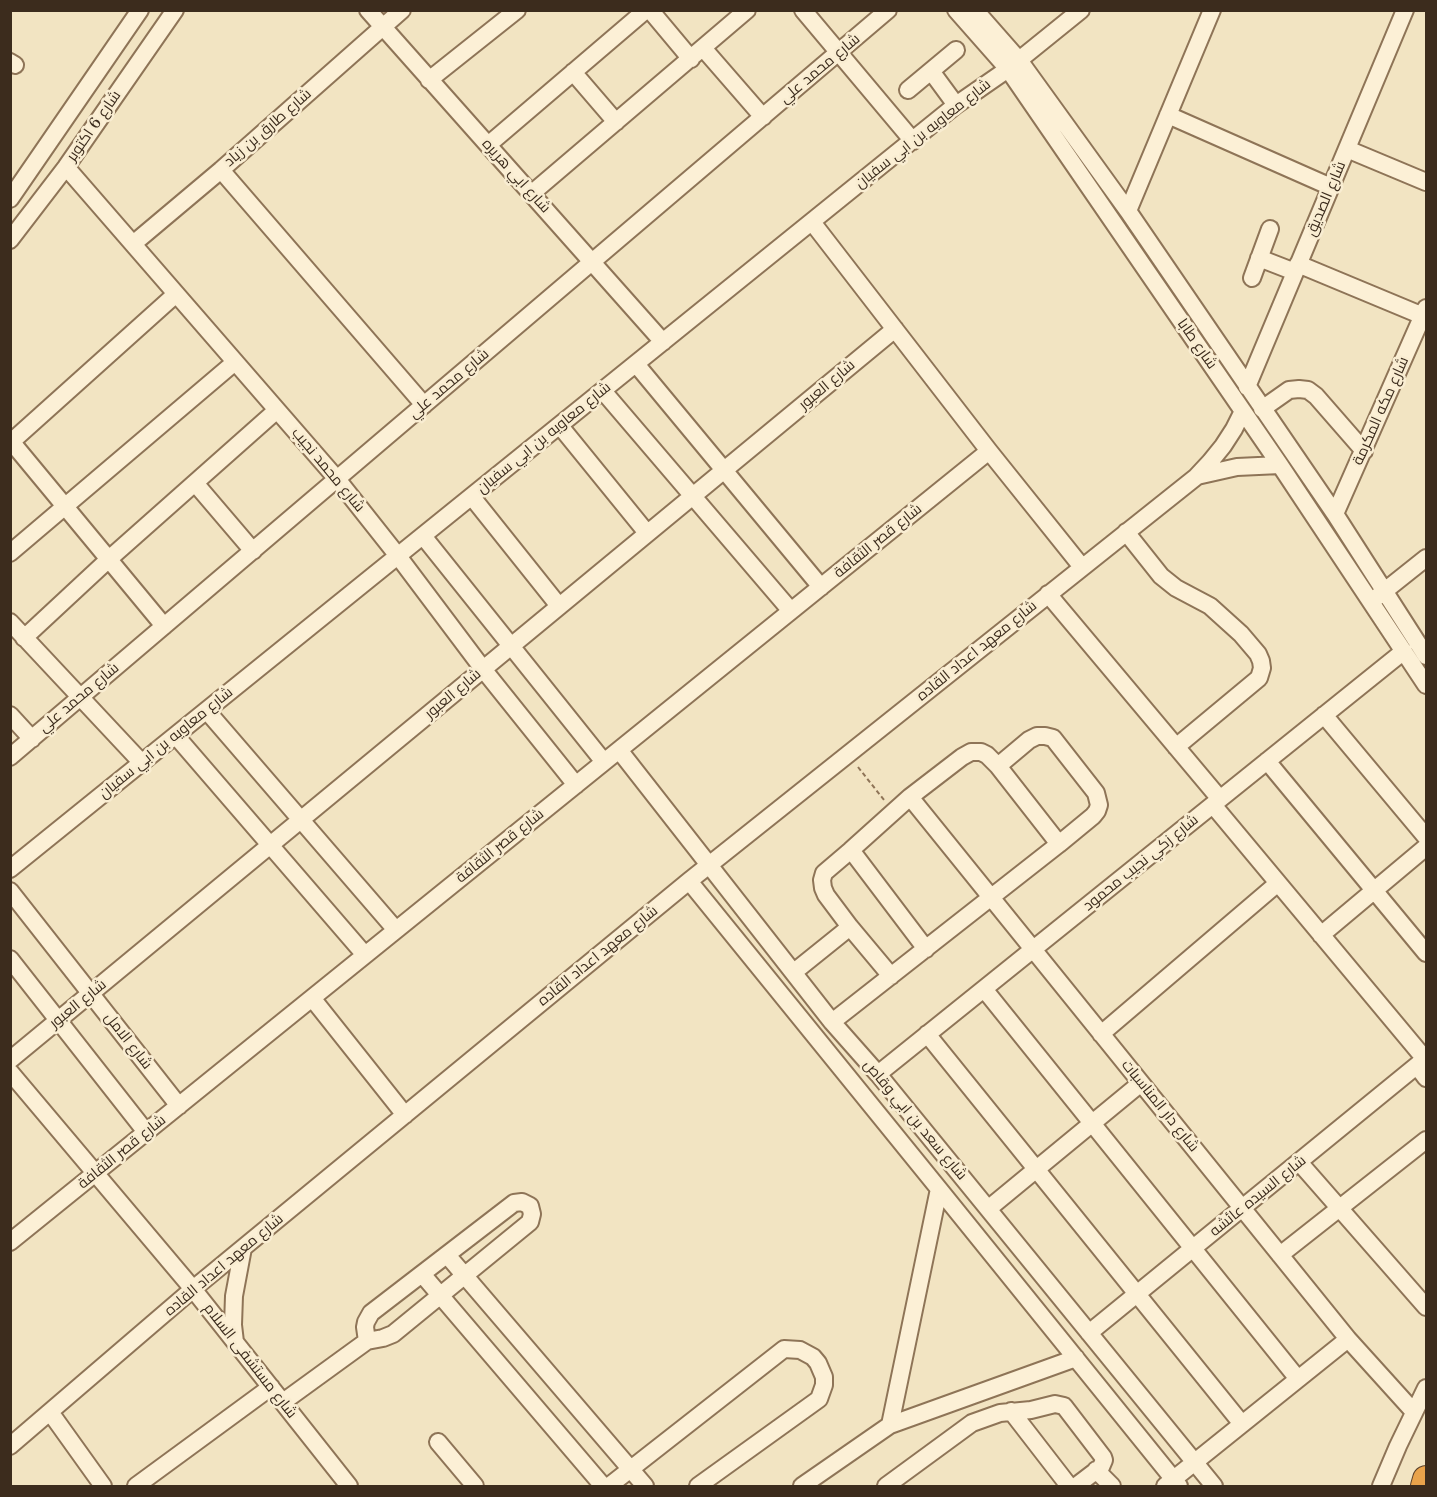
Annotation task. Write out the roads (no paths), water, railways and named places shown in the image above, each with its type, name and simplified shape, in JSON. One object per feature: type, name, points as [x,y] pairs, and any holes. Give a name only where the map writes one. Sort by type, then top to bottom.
[{"type":"highway","points":[[1424,1486],[1426,1479]]},
{"type":"street","name":"شارع 6 اكتوبر","points":[[10,199],[140,10]]},
{"type":"street","name":"شارع 6 اكتوبر","points":[[10,240],[66,167],[175,10]]},
{"type":"street","name":"شارع ابي هريره","points":[[368,10],[663,342]]},
{"type":"street","name":"شارع طارق بن زياد","points":[[133,244],[221,170],[402,10]]},
{"type":"street","points":[[488,145],[648,10],[763,117]]},
{"type":"street","points":[[531,194],[747,10]]},
{"type":"street","points":[[803,10],[913,141]]},
{"type":"street","name":"شارع محمد علي","points":[[10,757],[888,10]]},
{"type":"street","name":"شارع طابا","points":[[956,10],[1014,65],[1128,211],[1335,514],[1426,656]]},
{"type":"street","name":"شارع طابا","points":[[975,10],[1014,65],[1426,685]]},
{"type":"street","name":"شارع معاويه بن ابي سفيان","points":[[10,869],[956,105],[1014,65],[1081,10]]},
{"type":"street","points":[[1128,211],[1212,10]]},
{"type":"street","name":"شارع الصديق","points":[[1247,387],[1405,10]]},
{"type":"street","points":[[429,80],[512,12]]},
{"type":"street","points":[[908,90],[956,50]]},
{"type":"street","points":[[931,71],[956,105]]},
{"type":"street","points":[[573,72],[616,122]]},
{"type":"street","points":[[1168,115],[1331,187]]},
{"type":"street","points":[[1347,149],[1426,182]]},
{"type":"street","name":"شارع محمد نجيب","points":[[66,167],[337,479],[483,669],[576,785]]},
{"type":"street","points":[[221,170],[424,405]]},
{"type":"street","points":[[812,222],[1082,567]]},
{"type":"street","points":[[1252,278],[1270,229]]},
{"type":"street","points":[[1259,258],[1297,268],[1425,312]]},
{"type":"street","points":[[164,626],[11,441],[176,294]]},
{"type":"street","name":"شارع مكه المكرمة","points":[[1335,514],[1425,312]]},
{"type":"street","name":"شارع العبور","points":[[10,1060],[895,329]]},
{"type":"street","points":[[10,553],[235,362]]},
{"type":"street","points":[[636,364],[821,587]]},
{"type":"street","points":[[1262,409],[1289,390],[1308,390],[1316,396],[1364,451]]},
{"type":"street","points":[[603,391],[791,611]]},
{"type":"street","points":[[24,638],[277,410]]},
{"type":"street","name":"شارع معهد اعداد القاده","points":[[10,1446],[193,1289],[688,881],[1196,477],[1223,446],[1243,411]]},
{"type":"street","points":[[560,426],[647,533]]},
{"type":"street","name":"شارع قصر الثقافة","points":[[10,1242],[989,451]]},
{"type":"street","name":"شارع معهد اعداد القاده","points":[[1196,477],[1237,467],[1280,465]]},
{"type":"street","points":[[195,483],[253,551]]},
{"type":"street","points":[[472,497],[559,606]]},
{"type":"street","points":[[1126,532],[1161,576],[1176,588],[1210,606],[1241,634],[1258,654],[1263,668],[1259,678],[1176,747]]},
{"type":"street","points":[[423,536],[604,762]]},
{"type":"street","points":[[1372,602],[1385,590],[1424,563]]},
{"type":"street","points":[[1048,594],[1176,747],[1278,883],[1424,1065]]},
{"type":"street","points":[[10,622],[142,763]]},
{"type":"street","name":"شارع زكي نجيب محمود","points":[[878,1074],[1404,651]]},
{"type":"street","points":[[207,711],[396,930]]},
{"type":"street","points":[[10,715],[32,738]]},
{"type":"street","points":[[1324,715],[1426,837]]},
{"type":"street","points":[[176,736],[365,956]]},
{"type":"street","points":[[832,1022],[1094,816],[1099,805],[1096,793],[1053,738],[1037,736],[1029,740],[998,766]]},
{"type":"street","name":"شارع سعد بن ابي وقاص","points":[[619,750],[832,1022],[878,1074],[1214,1486]]},
{"type":"street","points":[[891,976],[826,895],[822,880],[824,873],[910,797],[962,757],[971,752],[981,752],[998,766],[1059,844]]},
{"type":"street","points":[[1267,761],[1426,953]]},
{"type":"street","name":"شارع دار المناسبات","points":[[910,797],[1348,1339],[1414,1412]]},
{"type":"street","points":[[1321,935],[1426,847]]},
{"type":"street","points":[[851,850],[926,948]]},
{"type":"street","name":"شارع سعد بن ابي وقاص","points":[[688,881],[1076,1358],[1172,1484]]},
{"type":"street","points":[[1101,1034],[1278,883]]},
{"type":"street","name":"شارع الامل","points":[[10,891],[178,1106]]},
{"type":"street","points":[[794,972],[850,927]]},
{"type":"street","points":[[10,959],[146,1132]]},
{"type":"street","points":[[984,989],[1298,1379]]},
{"type":"street","points":[[312,998],[405,1115]]},
{"type":"street","points":[[927,1034],[1242,1424]]},
{"type":"street","name":"شارع السيده عائشه","points":[[1089,1333],[1299,1162],[1424,1065]]},
{"type":"street","name":"شارع مستشفى السلام","points":[[10,1072],[193,1289],[349,1486]]},
{"type":"street","points":[[988,1209],[1141,1083]]},
{"type":"street","points":[[1280,1255],[1426,1140]]},
{"type":"street","points":[[1299,1162],[1426,1307]]},
{"type":"street","points":[[890,1425],[939,1189]]},
{"type":"street","points":[[283,1402],[367,1341],[393,1334],[530,1222],[532,1214],[530,1206],[522,1202],[514,1203],[371,1313],[365,1327],[367,1341]]},
{"type":"street","points":[[235,1342],[234,1296],[243,1248]]},
{"type":"street","points":[[447,1255],[645,1486]]},
{"type":"street","points":[[422,1274],[603,1486]]},
{"type":"street","points":[[1172,1484],[1193,1463],[1348,1339]]},
{"type":"street","points":[[609,1486],[784,1349],[800,1350],[813,1357],[824,1377],[819,1399],[698,1486]]},
{"type":"street","points":[[802,1486],[890,1425],[1076,1358]]},
{"type":"street","points":[[136,1486],[271,1388]]},
{"type":"street","points":[[1381,1486],[1426,1388]]},
{"type":"street","points":[[886,1486],[972,1423],[989,1416],[1011,1411],[1031,1410],[1050,1404],[1064,1406],[1103,1457],[1103,1464],[1076,1486]]},
{"type":"street","points":[[1011,1411],[1068,1486]]},
{"type":"street","points":[[50,1412],[104,1486]]},
{"type":"street","points":[[438,1442],[475,1486]]},
{"type":"street","points":[[1096,1470],[1111,1486]]}]
